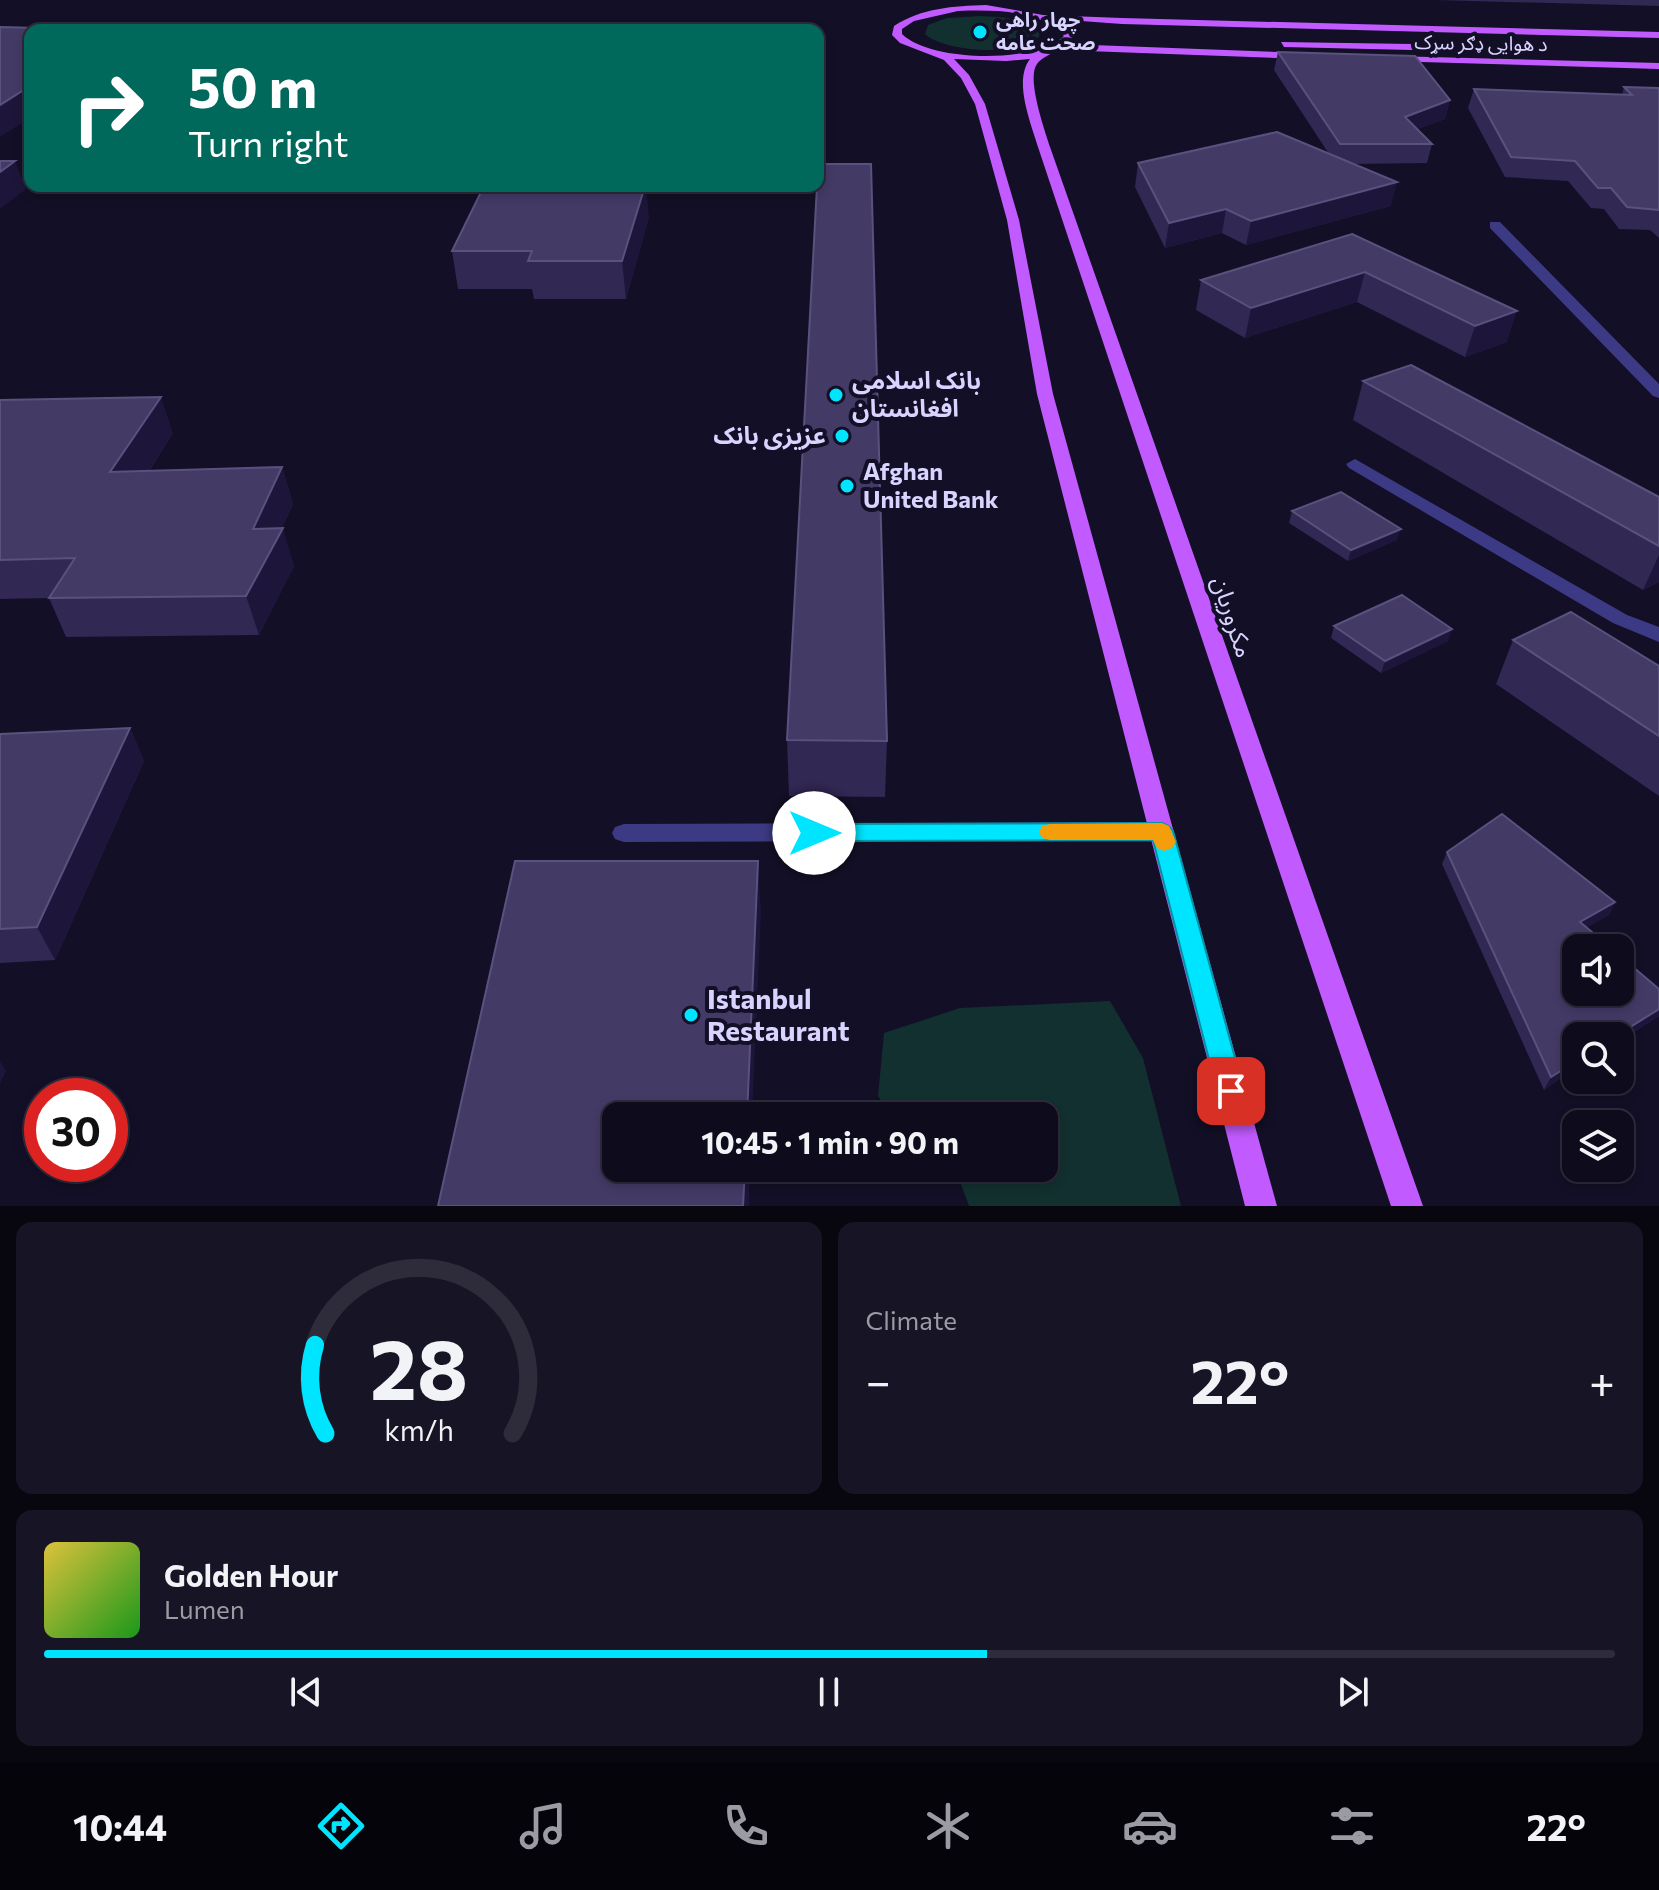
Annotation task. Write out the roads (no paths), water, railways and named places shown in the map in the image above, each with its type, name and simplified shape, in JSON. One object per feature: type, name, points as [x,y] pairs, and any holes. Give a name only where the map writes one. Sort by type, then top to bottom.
[{"type":"main road","points":[[937,0],[897,28],[897,35],[903,41],[948,58],[965,77],[984,118],[1013,220],[1045,394],[1261,1206]]},
{"type":"main road","points":[[995,0],[1013,11]]},
{"type":"main road","points":[[914,16],[959,9],[1038,15],[1065,28],[1069,36],[1058,47]]},
{"type":"main road","name":"د هوایی ډګر سړک","points":[[1038,15],[1122,21],[1659,35]]},
{"type":"main road","points":[[1053,21],[1097,29],[1144,32],[1659,44]]},
{"type":"main road","points":[[934,53],[995,58],[1058,47],[1148,41],[1420,47]]},
{"type":"main road","name":"د هوایی ډګر سړک","points":[[1058,47],[1659,66]]},
{"type":"main road","name":"مکروریان","points":[[1058,47],[1033,60],[1029,71],[1032,102],[1407,1206]]},
{"type":"street","points":[[1495,225],[1659,393]]},
{"type":"street","points":[[1355,464],[1620,619],[1659,635]]},
{"type":"street","points":[[624,833],[1162,831]]},
{"type":"place","name":"چهار راهی صحت عامه","points":[[980,32]]},
{"type":"place","name":"بانک اسلامی افغانستان","points":[[836,395]]},
{"type":"place","name":"عزیزی بانک","points":[[842,436]]},
{"type":"place","name":"Afghan United Bank","points":[[847,486]]},
{"type":"place","name":"Istanbul Restaurant","points":[[691,1015]]}]
